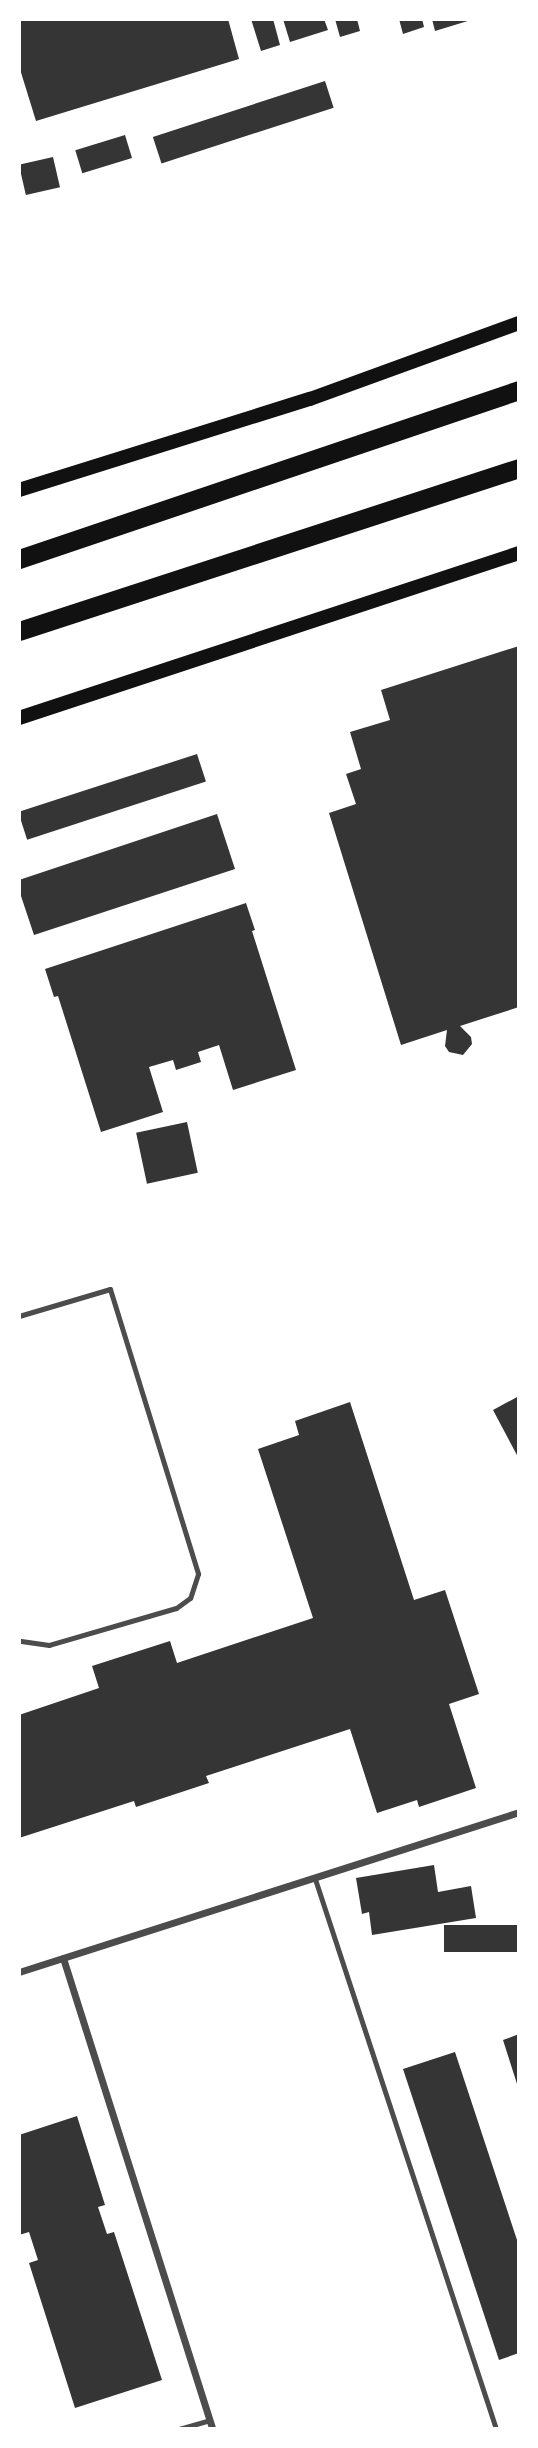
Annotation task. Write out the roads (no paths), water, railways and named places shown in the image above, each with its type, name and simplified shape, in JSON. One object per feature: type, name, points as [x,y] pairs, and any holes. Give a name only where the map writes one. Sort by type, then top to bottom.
[{"type":"highway","points":[[19,559],[519,390]]},
{"type":"highway","points":[[19,631],[519,468]]},
{"type":"main road","points":[[19,490],[310,399],[519,323]]},
{"type":"main road","points":[[19,718],[519,553]]},
{"type":"street","points":[[19,1972],[519,1812]]},
{"type":"street","points":[[63,1958],[70,1980]]},
{"type":"street","points":[[63,1958],[213,2429]]},
{"type":"lane","points":[[19,1316],[110,1289],[198,1574],[190,1598],[176,1608],[49,1646],[19,1641]]},
{"type":"lane","points":[[315,1879],[496,2429]]},
{"type":"lane","points":[[70,1980],[210,2420],[179,2429]]}]
